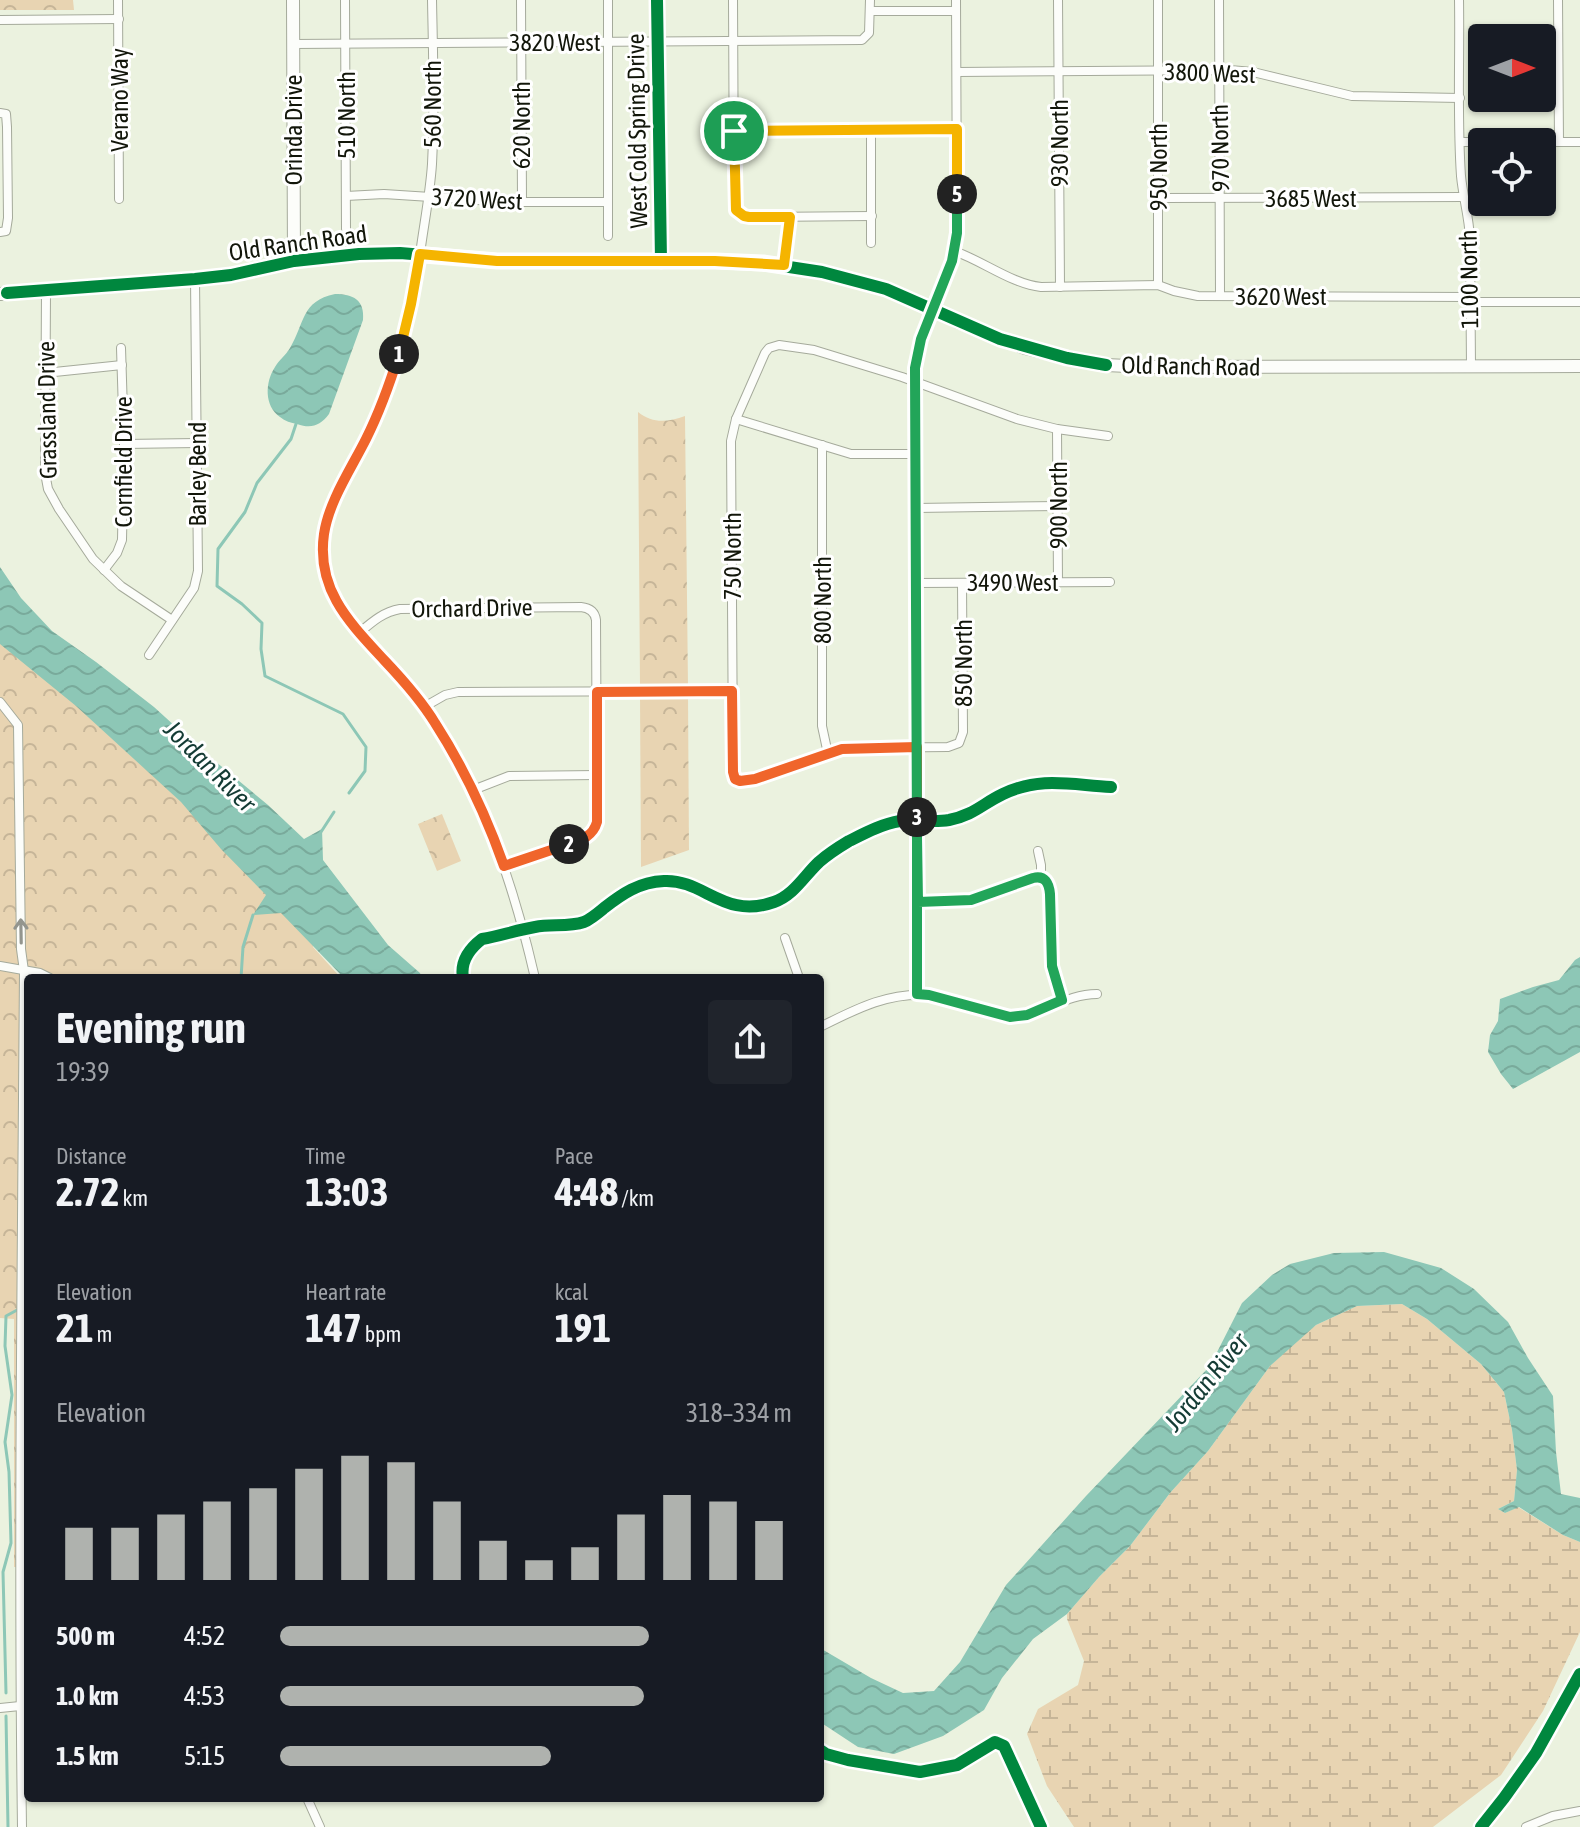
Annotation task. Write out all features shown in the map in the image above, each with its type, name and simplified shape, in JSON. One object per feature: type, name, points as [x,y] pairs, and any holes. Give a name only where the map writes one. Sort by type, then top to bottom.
[{"type":"street","name":"Verano Way","points":[[118,0],[119,199]]},
{"type":"street","name":"Orinda Drive","points":[[293,0],[294,261]]},
{"type":"street","name":"510 North","points":[[345,0],[346,229]]},
{"type":"street","name":"560 North","points":[[432,0],[433,147],[420,254],[406,328],[389,386],[334,503],[324,535],[325,569],[331,590],[342,610],[424,707],[473,790],[504,866],[534,974]]},
{"type":"street","name":"620 North","points":[[521,0],[522,201]]},
{"type":"street","points":[[608,0],[608,236]]},
{"type":"street","name":"West Cold Spring Drive","points":[[657,0],[661,261]]},
{"type":"street","points":[[733,0],[736,210],[749,217],[872,216]]},
{"type":"street","points":[[870,0],[871,11],[956,11]]},
{"type":"street","points":[[917,994],[915,382],[918,349],[949,270],[957,224],[956,0]]},
{"type":"street","name":"930 North","points":[[1058,0],[1060,287]]},
{"type":"street","name":"950 North","points":[[1158,0],[1158,285]]},
{"type":"street","name":"970 North","points":[[1219,0],[1220,296]]},
{"type":"street","name":"1100 North","points":[[1459,0],[1463,197],[1470,238],[1471,367]]},
{"type":"street","points":[[1558,0],[1559,142],[1580,142]]},
{"type":"street","name":"3820 West","points":[[293,44],[857,40],[869,33],[871,11]]},
{"type":"street","points":[[0,20],[119,19]]},
{"type":"street","name":"3800 West","points":[[957,72],[1219,70],[1253,72],[1352,96],[1460,98]]},
{"type":"street","points":[[0,232],[6,231],[8,218],[3,113]]},
{"type":"street","points":[[734,131],[957,129]]},
{"type":"street","points":[[871,130],[871,243]]},
{"type":"street","points":[[1461,142],[1468,142]]},
{"type":"street","name":"3720 West","points":[[346,196],[384,194],[479,200],[608,202]]},
{"type":"street","name":"3685 West","points":[[1159,198],[1463,197]]},
{"type":"street","points":[[784,265],[790,217]]},
{"type":"street","name":"3620 West","points":[[954,251],[1024,283],[1041,287],[1158,285],[1198,296],[1580,302]]},
{"type":"street","name":"Old Ranch Road","points":[[3,294],[231,275],[294,261],[359,254],[420,254],[510,261],[728,261],[784,265],[886,289],[1025,348],[1106,365],[1580,366]]},
{"type":"street","name":"Barley Bend","points":[[149,655],[197,580],[195,279]]},
{"type":"street","name":"Grassland Drive","points":[[46,291],[45,473],[48,489],[81,543],[104,570],[121,586],[172,620]]},
{"type":"street","name":"750 North","points":[[828,754],[747,781],[735,779],[731,441],[736,419],[765,353],[775,345],[814,350],[915,382]]},
{"type":"street","name":"Cornfield Drive","points":[[104,570],[117,553],[122,540],[124,444],[121,348]]},
{"type":"street","points":[[45,373],[122,365]]},
{"type":"street","points":[[915,382],[996,413],[1057,429],[1108,436]]},
{"type":"street","points":[[736,419],[851,454],[915,454]]},
{"type":"street","name":"900 North","points":[[1057,429],[1058,582]]},
{"type":"street","points":[[124,444],[197,443]]},
{"type":"street","name":"800 North","points":[[822,445],[822,726],[828,754]]},
{"type":"street","points":[[916,508],[1058,506]]},
{"type":"street","name":"3490 West","points":[[916,583],[1110,582]]},
{"type":"street","name":"850 North","points":[[917,747],[952,747],[959,743],[963,732],[962,583]]},
{"type":"street","name":"Orchard Drive","points":[[359,633],[378,617],[400,609],[581,607],[592,611],[596,620],[597,692]]},
{"type":"street","points":[[424,707],[445,695],[458,692],[732,691]]},
{"type":"street","points":[[504,866],[583,840],[591,834],[597,822],[597,692]]},
{"type":"street","points":[[0,702],[18,725],[21,949],[24,974]]},
{"type":"street","points":[[828,754],[851,748],[917,747]]},
{"type":"street","points":[[473,790],[509,776],[597,775]]},
{"type":"street","points":[[1038,851],[1041,877]]},
{"type":"street","points":[[918,902],[971,900],[1041,877],[1049,887],[1052,966],[1062,1000]]},
{"type":"street","points":[[785,938],[798,974]]},
{"type":"street","points":[[0,966],[42,974]]},
{"type":"street","points":[[824,1025],[892,996],[929,995],[1010,1017],[1027,1015],[1078,995],[1097,994]]},
{"type":"street","points":[[22,1827],[20,1706],[24,1640],[19,1537],[24,1421]]},
{"type":"street","points":[[0,1708],[20,1706]]},
{"type":"street","points":[[309,1802],[320,1827]]},
{"type":"street","points":[[1526,1827],[1553,1816],[1580,1811]]},
{"type":"green space","points":[[0,0],[73,0],[74,10],[0,10]]},
{"type":"green space","points":[[638,412],[649,419],[661,421],[685,416],[688,686],[640,686]]},
{"type":"green space","points":[[0,636],[186,794],[313,928],[313,947],[337,974],[24,974],[24,1567],[14,1567],[14,1319],[0,1318]]},
{"type":"green space","points":[[640,696],[688,696],[689,850],[641,867]]},
{"type":"green space","points":[[442,814],[461,861],[437,871],[418,824]]},
{"type":"green space","points":[[1402,1304],[1427,1319],[1481,1364],[1504,1392],[1517,1470],[1514,1501],[1498,1509],[1505,1513],[1518,1507],[1580,1542],[1580,1632],[1543,1711],[1501,1775],[1433,1827],[1074,1827],[1047,1786],[1027,1734],[1038,1709],[1078,1685],[1084,1661],[1067,1614],[1130,1546],[1170,1493],[1208,1451],[1270,1366],[1296,1341],[1316,1325],[1357,1306]]},
{"type":"water","points":[[335,294],[347,295],[360,303],[363,320],[329,414],[319,424],[311,426],[288,422],[271,407],[268,387],[272,373],[290,348],[305,314],[316,302]]},
{"type":"water","name":"Jordan River","points":[[0,567],[21,598],[52,631],[154,707],[304,839],[322,829],[323,860],[388,945],[420,974],[340,974],[281,913],[253,915],[266,895],[181,802],[76,706],[0,644]]},
{"type":"water","points":[[1580,957],[1580,1052],[1513,1089],[1488,1052],[1490,1035],[1498,1021],[1500,999],[1559,980]]},
{"type":"water","name":"Jordan River","points":[[1384,1252],[1441,1268],[1474,1289],[1508,1322],[1553,1396],[1561,1494],[1580,1498],[1580,1542],[1519,1507],[1505,1513],[1498,1509],[1514,1501],[1517,1470],[1504,1392],[1481,1364],[1427,1319],[1402,1304],[1357,1306],[1316,1325],[1270,1366],[1208,1451],[1170,1493],[1130,1546],[1067,1614],[1033,1639],[1002,1678],[984,1710],[943,1736],[894,1754],[858,1747],[824,1725],[824,1650],[903,1693],[934,1691],[960,1662],[1006,1585],[1210,1366],[1242,1303],[1272,1275],[1290,1264],[1334,1253]]},
{"type":"waterway","points":[[296,424],[291,439],[257,483],[245,512],[218,549],[217,586],[262,623],[261,649],[265,676],[343,714],[366,747],[365,771],[349,793]]},
{"type":"waterway","points":[[321,832],[334,812]]},
{"type":"waterway","points":[[241,974],[243,947],[253,915]]},
{"type":"waterway","points":[[6,1693],[3,1572],[11,1543],[5,1442],[12,1395],[5,1346],[6,1316],[19,1309]]},
{"type":"waterway","points":[[6,1716],[8,1827]]},
{"type":"cycle path","points":[[657,0],[661,261]]},
{"type":"cycle path","points":[[7,293],[195,279],[231,275],[294,261],[359,254],[400,253],[497,261],[763,263],[822,272],[886,289],[1000,339],[1067,358],[1106,365]]},
{"type":"cycle path","points":[[463,974],[466,956],[482,939],[535,927],[584,922],[639,886],[664,881],[678,882],[728,903],[757,906],[781,899],[830,853],[887,824],[958,818],[1003,794],[1030,785],[1056,783],[1111,787]]},
{"type":"cycle path","points":[[1481,1827],[1536,1753],[1580,1674]]},
{"type":"cycle path","points":[[824,1753],[848,1760],[920,1772],[957,1765],[995,1742],[1004,1746],[1041,1827]]},
{"type":"route","points":[[957,129],[956,242],[949,270],[921,339],[915,368],[918,902],[971,900],[1036,877],[1045,880],[1050,894],[1052,966],[1062,1000],[1036,1012],[1018,1017],[1002,1016],[917,994],[917,747],[842,749],[755,779],[740,781],[735,779],[733,772],[732,691],[597,692],[596,826],[583,840],[504,866],[473,790],[436,725],[396,673],[348,620],[328,580],[323,558],[326,524],[389,386],[406,328],[420,254],[497,261],[715,261],[784,265],[790,217],[749,217],[736,210],[734,131],[957,129]]}]
